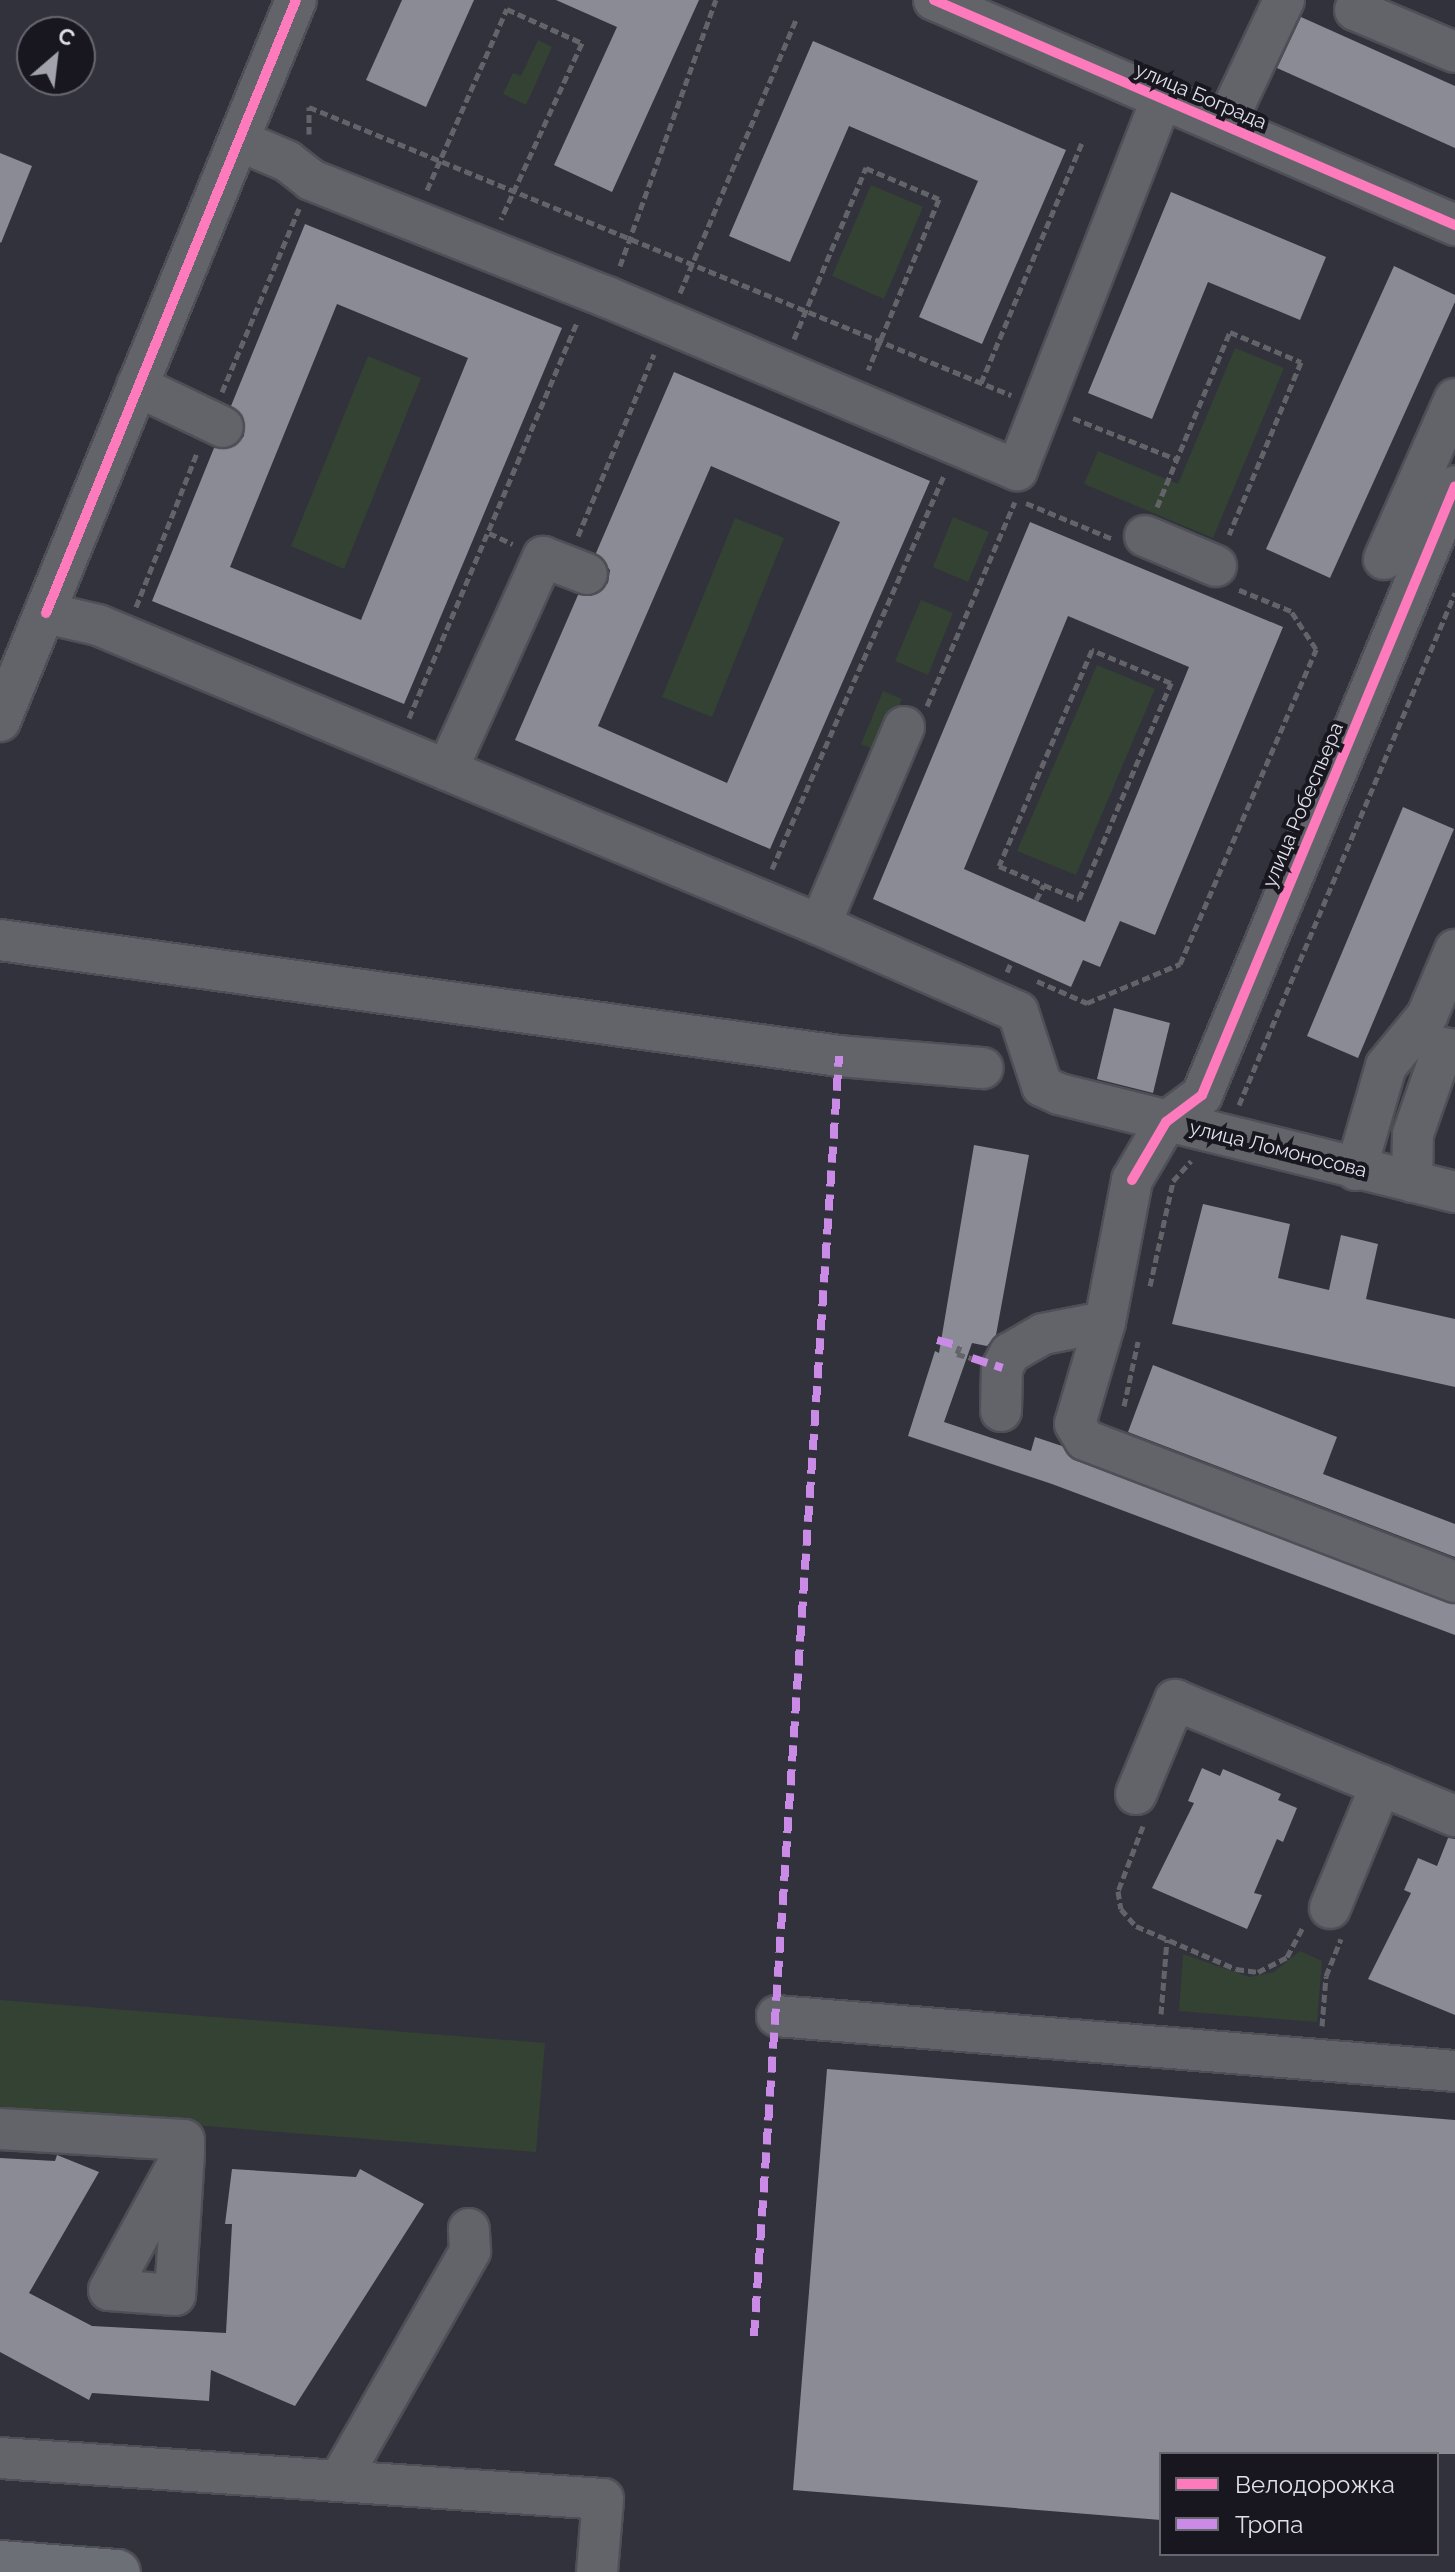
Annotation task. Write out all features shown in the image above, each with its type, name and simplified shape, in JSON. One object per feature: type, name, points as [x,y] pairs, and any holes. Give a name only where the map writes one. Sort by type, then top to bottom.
[{"type":"main road","points":[[0,2563],[118,2572]]},
{"type":"street","points":[[0,721],[296,0]]},
{"type":"street","name":"улица Бограда","points":[[934,0],[1455,225]]},
{"type":"street","points":[[1225,125],[1284,0]]},
{"type":"street","points":[[1355,10],[1455,52]]},
{"type":"street","points":[[240,141],[287,161],[311,180],[607,297],[1017,470],[1058,404],[1162,99]]},
{"type":"street","points":[[137,386],[217,423]]},
{"type":"street","points":[[1384,559],[1455,399]]},
{"type":"street","name":"улица Робеспьера","points":[[1166,1122],[1202,1095],[1443,548],[1455,486]]},
{"type":"street","points":[[1145,536],[1216,566]]},
{"type":"street","points":[[447,770],[543,557],[587,574]]},
{"type":"street","points":[[46,613],[120,634],[820,925],[1018,1012],[1042,1086],[1166,1122]]},
{"type":"street","points":[[820,925],[914,721]]},
{"type":"street","points":[[0,940],[839,1056],[983,1068]]},
{"type":"street","points":[[1356,1170],[1386,1066],[1427,1016],[1455,950]]},
{"type":"street","points":[[1412,1182],[1413,1134],[1443,1048],[1455,1050]]},
{"type":"street","name":"улица Ломоносова","points":[[1455,1192],[1166,1122],[1132,1180],[1105,1322],[1075,1424],[1085,1440],[1455,1582]]},
{"type":"street","points":[[1001,1411],[1002,1368],[1010,1353],[1043,1334],[1105,1322]]},
{"type":"street","points":[[1136,1794],[1175,1700],[1455,1816]]},
{"type":"street","points":[[1330,1908],[1381,1785]]},
{"type":"street","points":[[777,2016],[1455,2071]]},
{"type":"street","points":[[0,2129],[184,2140],[184,2153]]},
{"type":"street","points":[[339,2481],[470,2251],[469,2229]]},
{"type":"street","points":[[0,2458],[603,2499],[597,2572]]},
{"type":"path","points":[[396,748],[580,313],[607,297],[632,239],[716,0]]},
{"type":"path","points":[[414,221],[507,9],[582,43],[487,252]]},
{"type":"path","points":[[120,634],[137,606],[217,423],[311,180],[309,107],[981,383],[1058,404],[1067,416],[1176,459]]},
{"type":"path","points":[[981,383],[1082,143]]},
{"type":"path","points":[[782,373],[866,168],[939,199],[855,403]]},
{"type":"path","points":[[1145,536],[1230,332],[1301,362],[1216,566]]},
{"type":"path","points":[[770,874],[946,470]]},
{"type":"path","points":[[914,721],[1016,499],[1027,493]]},
{"type":"path","points":[[1087,1003],[1180,964],[1316,649],[1291,611]]},
{"type":"path","points":[[1092,650],[1171,683],[1079,899],[1044,885],[999,866],[1092,650]]},
{"type":"path","points":[[1036,900],[1044,885]]},
{"type":"path","points":[[960,1346],[957,1354],[972,1358]]},
{"type":"path","points":[[1136,1794],[1153,1801],[1120,1882],[1119,1900],[1136,1926],[1247,1972],[1279,1965],[1294,1948]]},
{"type":"path","points":[[1158,2047],[1167,1939]]},
{"type":"path","points":[[1320,2060],[1326,1976]]},
{"type":"green space","points":[[538,40],[552,47],[526,105],[503,94],[513,73],[521,76]]},
{"type":"green space","points":[[871,185],[923,207],[884,299],[832,276]]},
{"type":"green space","points":[[1235,348],[1284,368],[1213,538],[1084,484],[1098,451],[1178,484]]},
{"type":"green space","points":[[368,356],[421,378],[344,569],[291,546]]},
{"type":"green space","points":[[953,517],[989,532],[968,582],[933,567]]},
{"type":"green space","points":[[735,518],[784,538],[712,717],[662,697]]},
{"type":"green space","points":[[921,600],[953,613],[928,675],[895,661]]},
{"type":"green space","points":[[1097,665],[1155,689],[1076,875],[1017,851]]},
{"type":"green space","points":[[883,691],[902,699],[880,752],[861,744]]},
{"type":"green space","points":[[1300,1951],[1322,1961],[1317,2022],[1179,2011],[1183,1954],[1249,1977],[1274,1972]]},
{"type":"green space","points":[[0,2000],[545,2043],[536,2152],[0,2110]]},
{"type":"building","points":[[402,0],[474,0],[426,107],[366,80]]},
{"type":"building","points":[[556,0],[699,0],[612,192],[554,165],[617,27]]},
{"type":"building","points":[[1301,17],[1455,86],[1455,148],[1277,68]]},
{"type":"building","points":[[813,41],[1066,150],[982,344],[919,317],[978,181],[849,126],[790,262],[729,236]]},
{"type":"building","points":[[0,153],[32,166],[1,243],[0,242]]},
{"type":"building","points":[[1171,192],[1326,257],[1300,320],[1208,282],[1152,419],[1088,393]]},
{"type":"building","points":[[305,224],[562,328],[404,704],[152,601],[214,448],[235,446],[244,436],[242,415],[231,406]],"holes":[[[337,304],[468,358],[361,620],[230,567]]]},
{"type":"building","points":[[1394,266],[1455,295],[1455,302],[1330,578],[1266,549]]},
{"type":"building","points":[[674,372],[930,481],[770,849],[515,740],[578,595],[591,596],[608,583],[610,570],[596,553]],"holes":[[[711,466],[840,522],[727,783],[598,726]]]},
{"type":"building","points":[[1030,522],[1283,627],[1155,935],[1120,921],[1100,967],[1083,960],[1071,987],[873,899]],"holes":[[[1068,616],[1189,667],[1085,922],[964,869]]]},
{"type":"building","points":[[1403,807],[1454,829],[1358,1058],[1307,1036]]},
{"type":"building","points":[[1114,1008],[1170,1023],[1153,1093],[1097,1079]]},
{"type":"building","points":[[974,1145],[1029,1155],[996,1335],[987,1346],[972,1343],[944,1422],[1031,1451],[1035,1437],[1062,1446],[1077,1461],[1455,1604],[1455,1635],[1052,1484],[908,1436],[935,1351],[939,1353]]},
{"type":"building","points":[[1203,1204],[1290,1224],[1278,1278],[1329,1290],[1341,1235],[1378,1244],[1366,1299],[1455,1319],[1455,1387],[1172,1324]]},
{"type":"building","points":[[1153,1365],[1337,1437],[1323,1474],[1455,1524],[1455,1557],[1128,1432]]},
{"type":"building","points":[[1202,1768],[1220,1776],[1223,1769],[1281,1794],[1278,1800],[1297,1808],[1283,1842],[1277,1839],[1254,1893],[1262,1895],[1247,1929],[1152,1888],[1194,1803],[1188,1801]]},
{"type":"building","points":[[1448,1838],[1455,1839],[1455,2015],[1368,1979],[1411,1893],[1404,1890],[1418,1858],[1437,1866]]},
{"type":"building","points":[[827,2069],[1455,2120],[1455,2454],[1159,2452],[1159,2520],[793,2490]]},
{"type":"building","points":[[57,2155],[99,2172],[29,2293],[92,2326],[226,2333],[232,2224],[225,2224],[232,2169],[356,2177],[360,2169],[424,2204],[295,2406],[211,2370],[209,2401],[92,2393],[89,2400],[0,2352],[0,2158],[55,2161]]},
{"type":"marked path","points":[[754,2336],[839,1056]]},
{"type":"marked path","points":[[937,1340],[960,1346]]},
{"type":"marked path","points":[[972,1358],[1002,1368]]},
{"type":"cycle path","points":[[46,613],[296,0]]},
{"type":"cycle path","points":[[934,0],[1455,225]]},
{"type":"cycle path","points":[[1132,1180],[1166,1122],[1202,1095],[1455,486]]}]
